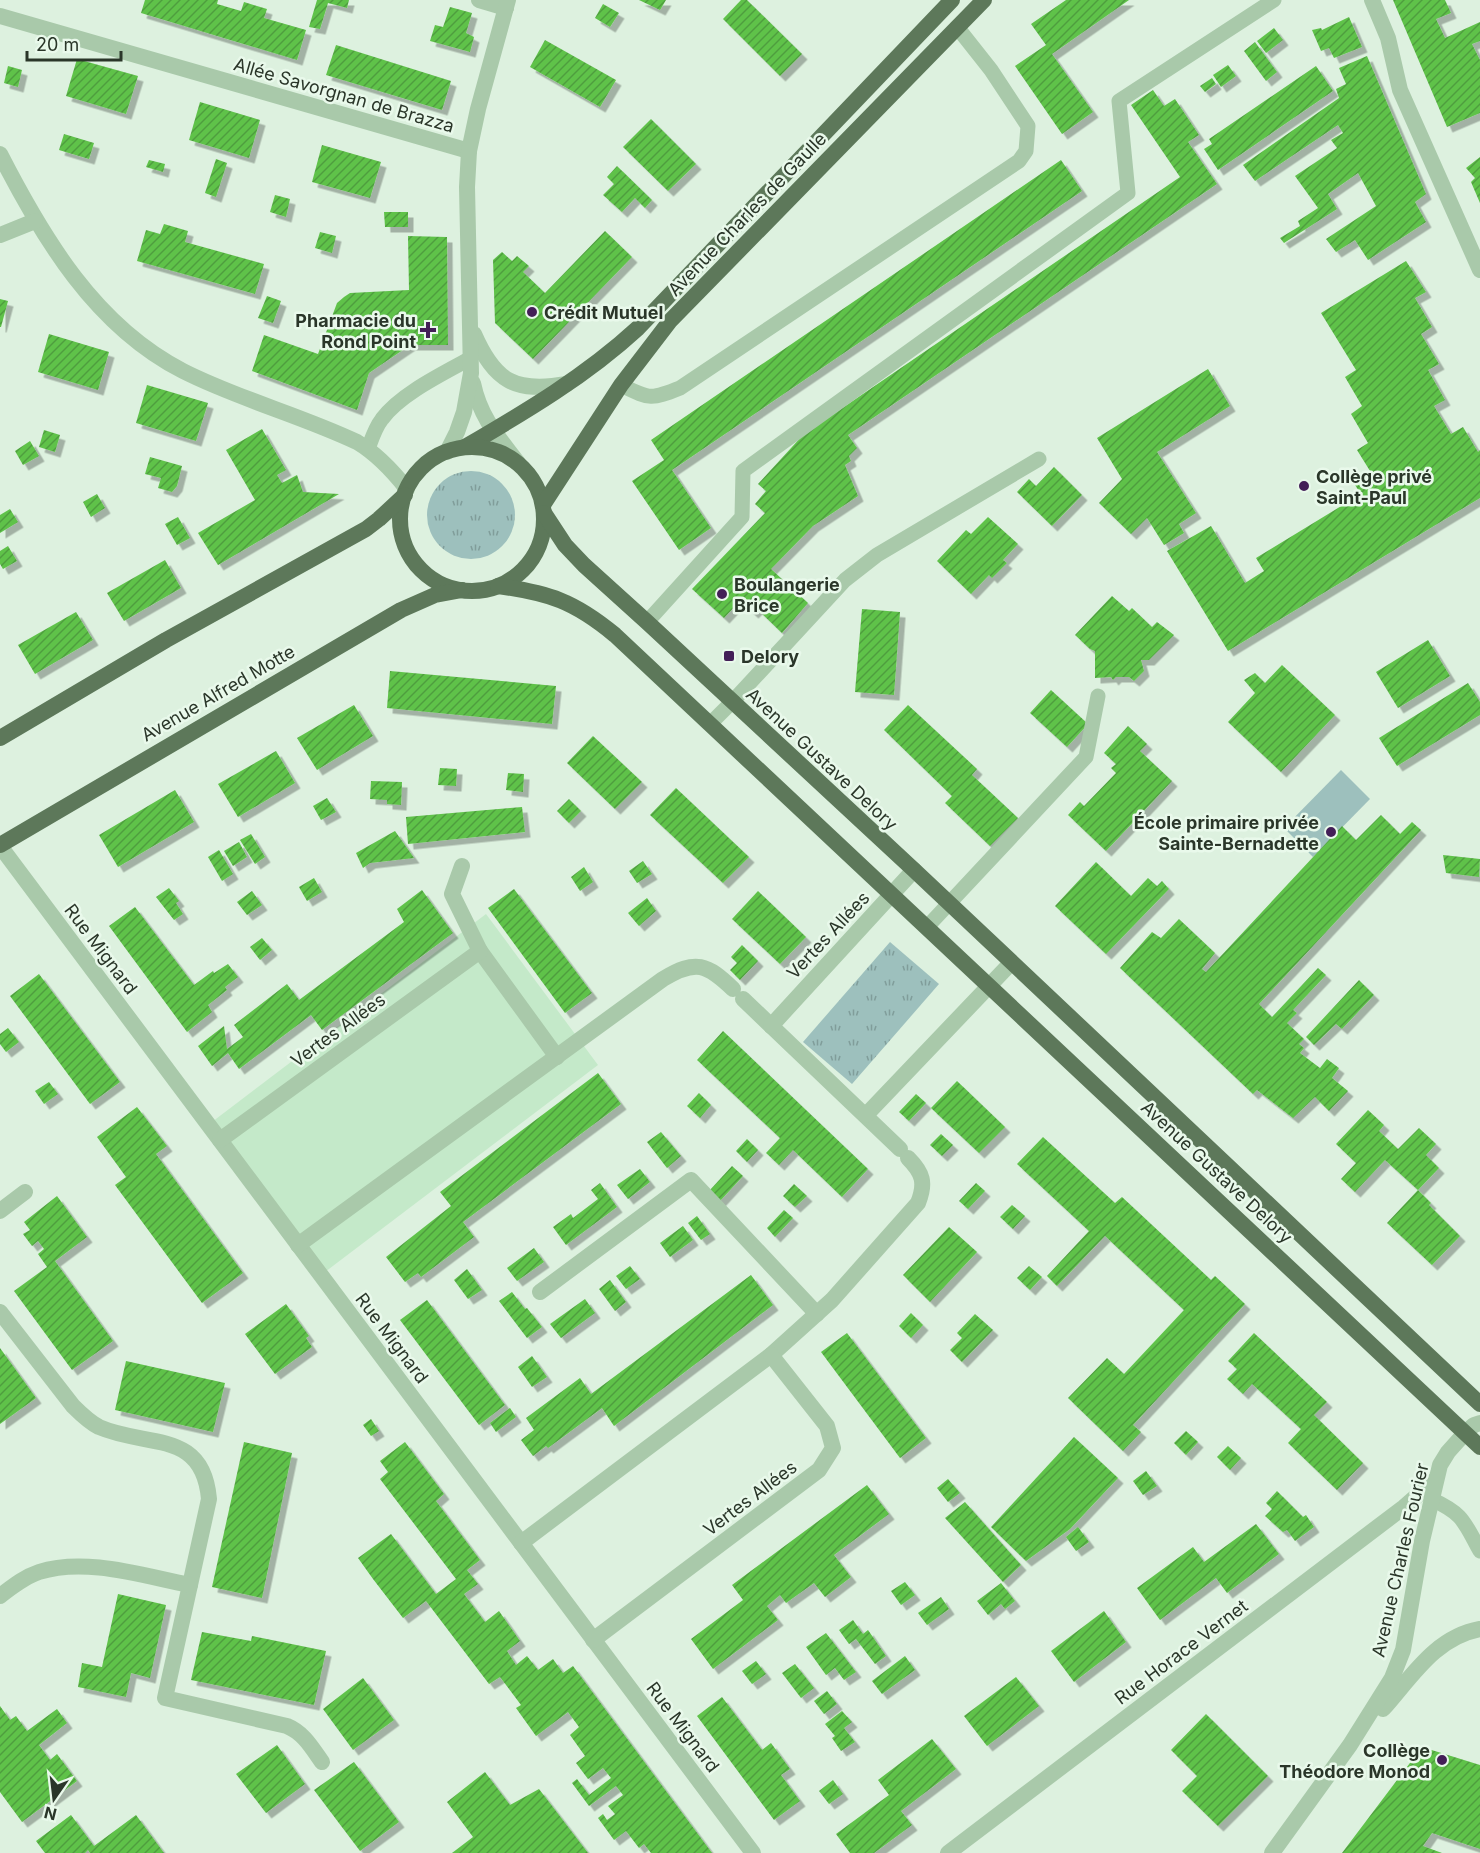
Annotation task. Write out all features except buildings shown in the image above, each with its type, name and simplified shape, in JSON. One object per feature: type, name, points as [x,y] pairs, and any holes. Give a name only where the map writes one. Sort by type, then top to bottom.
[{"type":"main road","name":"Avenue Charles de Gaulle","points":[[465,447],[567,384],[605,357],[639,328],[952,0]]},
{"type":"main road","name":"Avenue Charles de Gaulle","points":[[544,509],[621,385],[652,342],[691,298],[984,0]]},
{"type":"main road","points":[[465,447],[489,448],[518,464],[533,479],[544,509],[542,536],[533,558],[518,575],[498,586],[480,590],[462,590],[436,581],[422,570],[411,556],[401,531],[400,513],[406,492],[417,473],[430,460],[465,447]]},
{"type":"main road","points":[[0,738],[166,640],[366,529],[406,492]]},
{"type":"main road","name":"Avenue Gustave Delory","points":[[544,509],[558,535],[573,554],[914,870],[1480,1404]]},
{"type":"main road","name":"Avenue Gustave Delory","points":[[498,586],[559,598],[581,610],[615,635],[1480,1447]]},
{"type":"main road","name":"Avenue Alfred Motte","points":[[0,845],[401,610],[435,595],[462,590]]},
{"type":"street","points":[[447,452],[464,412],[471,366],[467,187],[469,151],[507,4],[479,0]]},
{"type":"street","points":[[1372,0],[1388,38],[1400,90],[1479,265]]},
{"type":"street","name":"Allée Savorgnan de Brazza","points":[[0,16],[469,151]]},
{"type":"street","points":[[0,154],[35,221],[78,283],[113,320],[154,353],[181,370],[357,442],[391,470],[406,492]]},
{"type":"street","points":[[0,235],[35,221]]},
{"type":"street","points":[[471,327],[487,361],[507,379],[538,387],[567,384]]},
{"type":"street","points":[[471,366],[481,410],[493,431],[518,464]]},
{"type":"street","name":"Rue Mignard","points":[[0,845],[753,1853]]},
{"type":"street","points":[[462,866],[452,894],[480,951],[556,1057]]},
{"type":"street","name":"Vertes Allées","points":[[771,1026],[914,870]]},
{"type":"street","name":"Vertes Allées","points":[[220,1140],[480,951]]},
{"type":"street","points":[[866,1114],[1011,963]]},
{"type":"street","points":[[298,1245],[663,979],[679,969],[693,966],[708,969],[719,975],[866,1114],[921,1173],[922,1193],[918,1203],[817,1314],[771,1355],[521,1543]]},
{"type":"street","points":[[540,1292],[691,1180],[817,1314]]},
{"type":"street","points":[[0,1211],[25,1192]]},
{"type":"street","points":[[0,1312],[84,1417],[96,1426],[114,1432],[171,1445],[195,1459],[204,1471],[209,1499],[165,1698],[297,1730],[322,1762]]},
{"type":"street","name":"Vertes Allées","points":[[593,1640],[819,1470],[832,1448],[827,1426],[771,1355]]},
{"type":"street","name":"Avenue Charles Fourier","points":[[1272,1853],[1350,1745],[1392,1678],[1403,1650],[1416,1571],[1435,1480],[1443,1458],[1465,1433],[1480,1423]]},
{"type":"street","name":"Rue Horace Vernet","points":[[948,1853],[1404,1507],[1435,1480]]},
{"type":"street","points":[[0,1596],[24,1578],[39,1572],[79,1566],[190,1585]]},
{"type":"street","name":"Avenue Charles Fourier","points":[[1350,1745],[1439,1647],[1458,1635],[1480,1629]]},
{"type":"lane","points":[[647,621],[742,518],[743,471],[1128,193],[1119,101],[1274,0]]},
{"type":"lane","points":[[621,385],[645,396],[658,397],[680,388],[1019,161],[1026,151],[1028,126],[992,70],[957,27]]},
{"type":"lane","points":[[368,449],[377,427],[390,411],[429,382],[471,366]]},
{"type":"lane","points":[[711,723],[845,580],[877,555],[1039,459]]},
{"type":"lane","points":[[927,927],[1086,756],[1098,696]]},
{"type":"lane","points":[[1431,1499],[1447,1506],[1460,1516],[1480,1551]]},
{"type":"green space","points":[[471,471],[488,474],[502,484],[512,498],[515,515],[512,532],[502,546],[488,556],[471,559],[454,556],[440,546],[430,532],[427,515],[430,498],[440,484],[454,474]]},
{"type":"green space","points":[[1341,770],[1370,799],[1313,857],[1284,828]]},
{"type":"green space","points":[[890,942],[939,984],[852,1084],[803,1042]]},
{"type":"shaded area","points":[[486,914],[598,1065],[321,1275],[208,1125]]},
{"type":"place","name":"Crédit Mutuel","points":[[532,312]]},
{"type":"place","name":"Pharmacie du Rond Point","points":[[428,330]]},
{"type":"place","name":"Collège privé Saint-Paul","points":[[1304,486]]},
{"type":"place","name":"Boulangerie Brice","points":[[722,594]]},
{"type":"place","name":"Delory","points":[[729,656]]},
{"type":"place","name":"École primaire privée Sainte-Bernadette","points":[[1331,832]]},
{"type":"place","name":"Collège Théodore Monod","points":[[1442,1760]]}]
